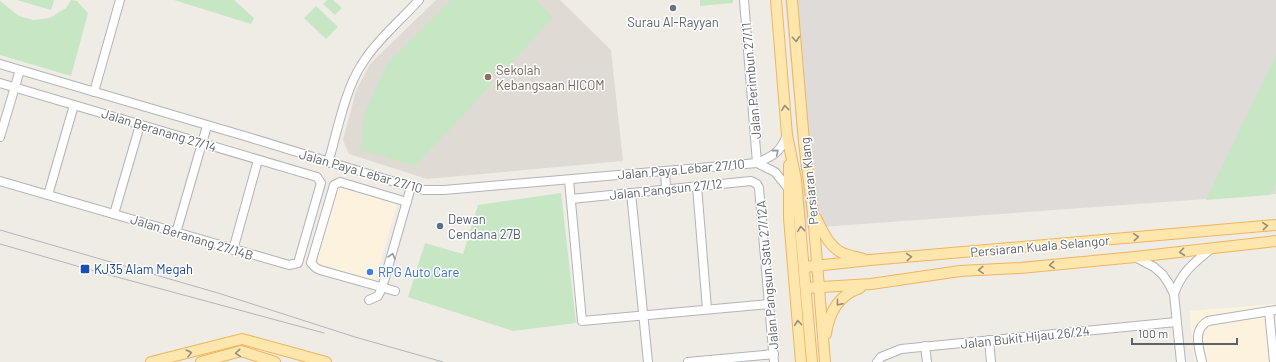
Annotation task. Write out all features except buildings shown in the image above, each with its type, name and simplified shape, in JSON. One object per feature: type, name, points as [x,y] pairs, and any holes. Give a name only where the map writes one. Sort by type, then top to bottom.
[{"type":"main road","name":"Persiaran Klang","points":[[776,0],[787,135],[796,180],[805,268],[812,362]]},
{"type":"main road","name":"Persiaran Klang","points":[[792,0],[804,142],[813,213],[825,362]]},
{"type":"main road","name":"Persiaran Klang","points":[[789,147],[789,218],[801,362]]},
{"type":"main road","points":[[813,213],[825,236],[834,247],[843,254],[870,260]]},
{"type":"main road","name":"Persiaran Kuala Selangor","points":[[805,268],[870,260],[1276,225]]},
{"type":"main road","name":"Persiaran Kuala Selangor","points":[[806,288],[871,284],[960,271],[1020,268],[1276,241]]},
{"type":"main road","points":[[824,349],[827,325],[832,312],[839,301],[850,291],[871,284]]},
{"type":"main road","points":[[151,362],[242,339],[326,362]]},
{"type":"main road","points":[[201,362],[241,351],[275,362]]},
{"type":"street","points":[[94,92],[120,0]]},
{"type":"street","points":[[328,163],[353,81],[361,65],[375,47],[419,0]]},
{"type":"street","name":"Jalan Perimbun 27/11","points":[[744,0],[757,162]]},
{"type":"street","name":"Jalan Paya Lebar 27/10","points":[[0,64],[328,163],[424,190],[444,190],[569,180],[757,162],[776,154],[784,144],[787,135]]},
{"type":"street","points":[[0,138],[20,70]]},
{"type":"street","name":"Jalan Beranang 27/14","points":[[0,83],[317,178]]},
{"type":"street","points":[[48,195],[74,105]]},
{"type":"street","points":[[114,214],[140,125]]},
{"type":"street","points":[[176,233],[207,126]]},
{"type":"street","points":[[232,250],[258,160]]},
{"type":"street","name":"Jalan Paya Lebar 27/10","points":[[757,162],[776,172],[788,188]]},
{"type":"street","points":[[665,171],[666,189]]},
{"type":"street","name":"Jalan Beranang 27/14B","points":[[0,181],[289,266],[298,263],[321,183],[317,178]]},
{"type":"street","points":[[569,180],[582,320],[769,304]]},
{"type":"street","name":"Jalan Pangsun 27/12","points":[[571,198],[751,181],[757,184],[759,188]]},
{"type":"street","points":[[395,291],[320,270],[311,263],[334,185],[340,182],[407,202]]},
{"type":"street","points":[[697,186],[707,309]]},
{"type":"street","points":[[369,300],[378,296],[382,288],[411,187]]},
{"type":"street","name":"Jalan Pangsun Satu 27/12A","points":[[759,188],[774,358]]},
{"type":"street","points":[[631,193],[648,362]]},
{"type":"street","points":[[1181,362],[1174,294],[1178,282],[1186,271],[1212,248]]},
{"type":"street","points":[[1135,257],[1154,267],[1163,275],[1174,294]]},
{"type":"street","points":[[1202,362],[1198,338],[1199,330],[1202,324],[1208,320],[1272,310],[1274,362]]},
{"type":"street","name":"Jalan Bukit Hijau 26/24","points":[[877,362],[882,357],[901,349],[1176,322]]},
{"type":"street","points":[[989,340],[991,362]]},
{"type":"street","points":[[925,346],[927,362]]},
{"type":"street","points":[[688,362],[774,358]]},
{"type":"shaded area","name":"Sekolah Kebangsaan HICOM","points":[[436,0],[560,0],[611,50],[623,161],[427,179],[349,154],[343,140],[356,91],[370,64]]},
{"type":"shaded area","points":[[785,0],[1276,0],[1276,194],[806,228]]},
{"type":"shaded area","points":[[337,187],[397,204],[375,281],[315,263]]},
{"type":"shaded area","points":[[1274,304],[1276,324],[1276,362],[1195,362],[1189,311]]},
{"type":"green space","points":[[17,0],[54,0],[51,10]]},
{"type":"green space","points":[[71,0],[77,1],[88,13],[71,76],[0,55],[0,1],[19,16],[33,20],[50,18],[66,8]]},
{"type":"green space","points":[[174,0],[234,0],[254,18],[251,24]]},
{"type":"green space","points":[[327,0],[333,0],[342,8],[335,15],[323,4]]},
{"type":"green space","points":[[451,0],[536,0],[553,17],[502,74],[497,70],[489,79],[493,83],[415,166],[361,150],[364,115],[387,63]]},
{"type":"green space","points":[[700,0],[733,0],[733,3],[700,6]]},
{"type":"green space","points":[[316,6],[338,27],[326,39],[304,18]]},
{"type":"green space","points":[[1276,55],[1276,184],[1270,195],[1206,200]]},
{"type":"green space","points":[[561,193],[576,323],[513,331],[408,297],[425,243],[463,254],[478,205]]},
{"type":"tram line","points":[[0,230],[218,293],[355,337],[443,362]]},
{"type":"tram line","points":[[0,244],[324,333]]},
{"type":"place","name":"Surau Al-Rayyan","points":[[673,8]]},
{"type":"place","name":"Sekolah Kebangsaan HICOM","points":[[488,77]]},
{"type":"place","name":"Dewan Cendana 27B","points":[[440,226]]},
{"type":"place","name":"KJ35 Alam Megah","points":[[85,269]]},
{"type":"place","name":"RPG Auto Care","points":[[370,272]]}]
